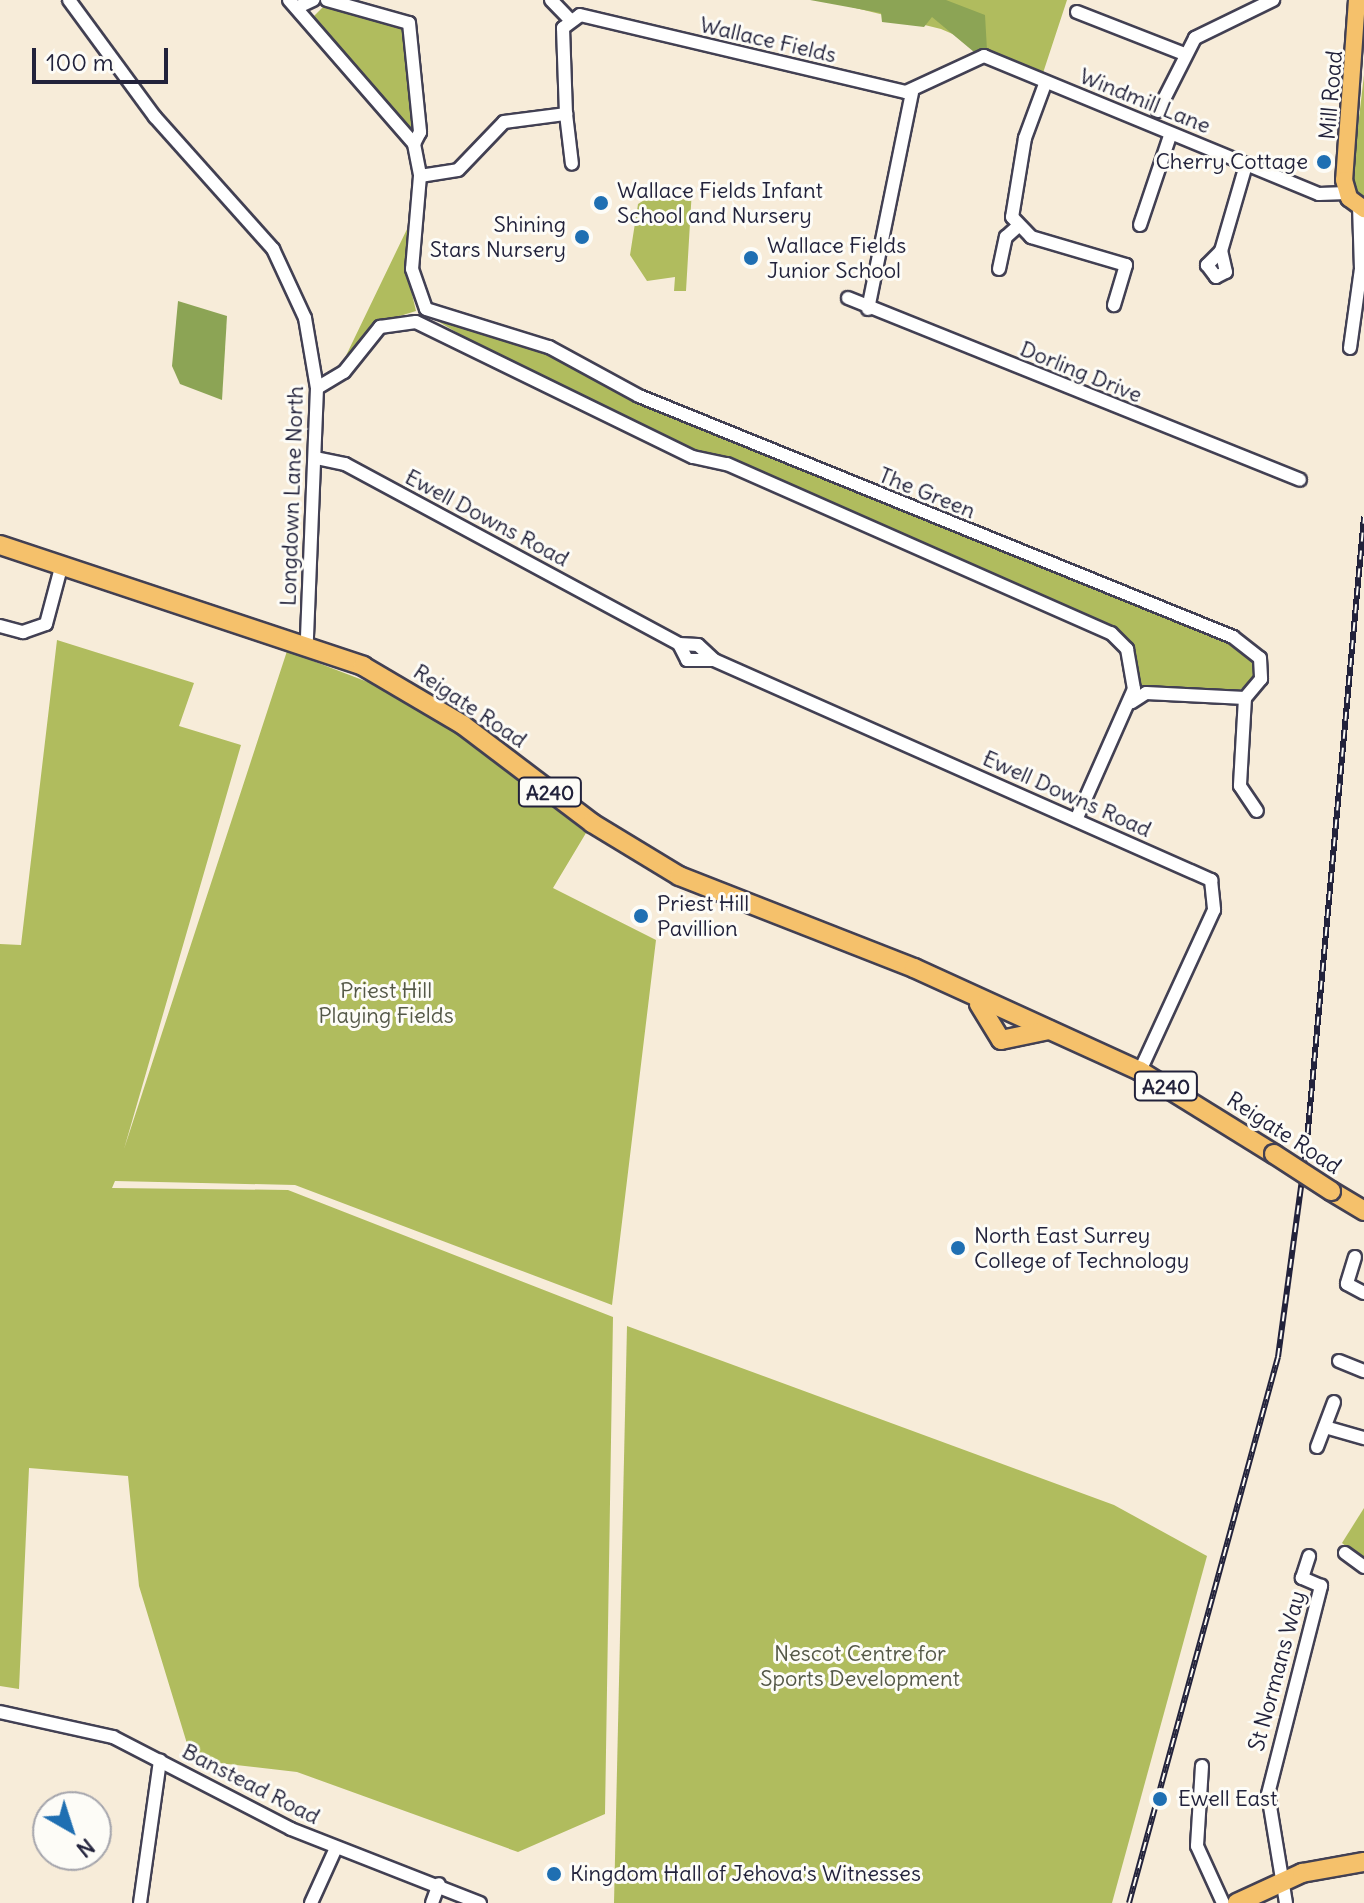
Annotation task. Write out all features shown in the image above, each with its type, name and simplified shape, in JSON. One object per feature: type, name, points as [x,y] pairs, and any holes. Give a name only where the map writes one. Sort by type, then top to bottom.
[{"type":"highway","name":"Reigate Road","points":[[0,545],[307,642],[463,725],[592,823],[679,876],[975,998],[1005,1023],[1050,1030],[1140,1071],[1364,1211]]},
{"type":"highway","points":[[1237,1903],[1283,1881],[1364,1862]]},
{"type":"main road","name":"Mill Road","points":[[1347,193],[1357,0]]},
{"type":"main road","points":[[1347,193],[1362,208]]},
{"type":"street","name":"Longdown Lane North","points":[[69,0],[155,117],[273,249],[305,318],[317,388],[307,642]]},
{"type":"street","points":[[294,3],[313,0]]},
{"type":"street","points":[[327,0],[409,23],[420,132],[414,144]]},
{"type":"street","points":[[551,0],[570,20],[563,36],[571,101],[566,114],[572,164]]},
{"type":"street","points":[[1158,111],[1184,54],[1204,30],[1273,0]]},
{"type":"street","points":[[294,3],[414,144],[420,176],[412,269],[426,309],[411,321],[380,327],[344,372],[317,388]]},
{"type":"street","points":[[1077,12],[1184,54]]},
{"type":"street","name":"Wallace Fields","points":[[570,20],[590,16],[912,92]]},
{"type":"street","name":"Windmill Lane","points":[[912,92],[978,55],[1170,136],[1327,197],[1347,193]]},
{"type":"street","points":[[1017,227],[1012,197],[1045,84]]},
{"type":"street","points":[[868,309],[912,92]]},
{"type":"street","points":[[420,176],[458,170],[504,122],[566,114]]},
{"type":"street","points":[[1140,225],[1170,136]]},
{"type":"street","points":[[1221,251],[1246,165]]},
{"type":"street","points":[[1350,348],[1361,269],[1362,208]]},
{"type":"street","points":[[1017,227],[1126,265],[1114,305]]},
{"type":"street","points":[[999,269],[1006,237],[1017,227]]},
{"type":"street","name":"Dorling Drive","points":[[848,298],[868,309],[1300,480]]},
{"type":"street","name":"The Green","points":[[426,309],[549,347],[639,396],[1247,643],[1263,669],[1245,698]]},
{"type":"street","points":[[411,321],[693,457],[727,464],[1111,633],[1130,659],[1132,702],[1076,820]]},
{"type":"street","name":"Ewell Downs Road","points":[[316,458],[345,464],[679,644],[698,645],[714,660],[1201,874],[1217,888],[1214,910],[1140,1071]]},
{"type":"street","points":[[0,626],[29,632],[46,624],[62,564]]},
{"type":"street","points":[[1132,702],[1146,693],[1245,698],[1240,786],[1257,811]]},
{"type":"street","points":[[1355,1257],[1347,1284],[1364,1293]]},
{"type":"street","points":[[1339,1361],[1364,1371]]},
{"type":"street","points":[[1317,1447],[1334,1402]]},
{"type":"street","points":[[1325,1427],[1364,1438]]},
{"type":"street","points":[[1345,1553],[1364,1567]]},
{"type":"street","name":"St Normans Way","points":[[1283,1881],[1268,1794],[1321,1586],[1302,1578],[1309,1556]]},
{"type":"street","name":"Banstead Road","points":[[0,1712],[98,1732],[336,1848],[439,1884],[480,1903]]},
{"type":"street","points":[[140,1903],[160,1760]]},
{"type":"street","points":[[1202,1766],[1197,1846],[1223,1903]]},
{"type":"street","points":[[311,1903],[336,1848]]},
{"type":"street","points":[[1283,1881],[1286,1903]]},
{"type":"street","points":[[432,1903],[439,1884]]},
{"type":"green space","points":[[810,0],[946,0],[985,15],[987,50],[974,52],[932,17],[924,27],[882,22],[881,13]]},
{"type":"green space","points":[[823,0],[1067,0],[1043,73],[941,29]]},
{"type":"green space","points":[[327,3],[406,27],[413,132],[314,16]]},
{"type":"green space","points":[[1364,75],[1364,201],[1351,186]]},
{"type":"green space","points":[[680,188],[692,189],[686,291],[674,291],[675,277],[647,281],[630,255],[638,204],[654,194],[679,201]]},
{"type":"green space","points":[[409,225],[407,273],[416,311],[377,323],[341,366]]},
{"type":"green space","points":[[178,301],[227,316],[222,400],[180,384],[172,366]]},
{"type":"green space","points":[[424,313],[554,353],[625,393],[1235,642],[1257,660],[1255,678],[1237,692],[1137,691],[1120,636],[1095,619],[555,391]]},
{"type":"green space","name":"Priest Hill Playing Fields","points":[[57,640],[194,683],[179,726],[241,745],[124,1149],[287,651],[373,684],[461,735],[586,833],[553,888],[656,940],[612,1305],[295,1185],[115,1181],[112,1188],[288,1190],[613,1317],[605,1814],[518,1852],[297,1772],[192,1760],[139,1586],[128,1476],[29,1468],[19,1689],[0,1686],[0,944],[21,945]]},
{"type":"green space","name":"Nescot Centre for Sports Development","points":[[627,1326],[1114,1505],[1207,1556],[1112,1903],[614,1903]]},
{"type":"green space","points":[[1364,1508],[1364,1561],[1342,1543]]},
{"type":"railway","points":[[1129,1903],[1278,1357],[1306,1151],[1364,517]]},
{"type":"place","name":"Cherry Cottage","points":[[1324,162]]},
{"type":"place","name":"Wallace Fields Infant School and Nursery","points":[[601,203]]},
{"type":"place","name":"Shining Stars Nursery","points":[[582,237]]},
{"type":"place","name":"Wallace Fields Junior School","points":[[751,258]]},
{"type":"place","name":"Priest Hill Pavillion","points":[[641,916]]},
{"type":"place","name":"North East Surrey College of Technology","points":[[958,1248]]},
{"type":"place","name":"Ewell East","points":[[1160,1799]]},
{"type":"place","name":"Kingdom Hall of Jehova's Witnesses","points":[[554,1874]]}]
